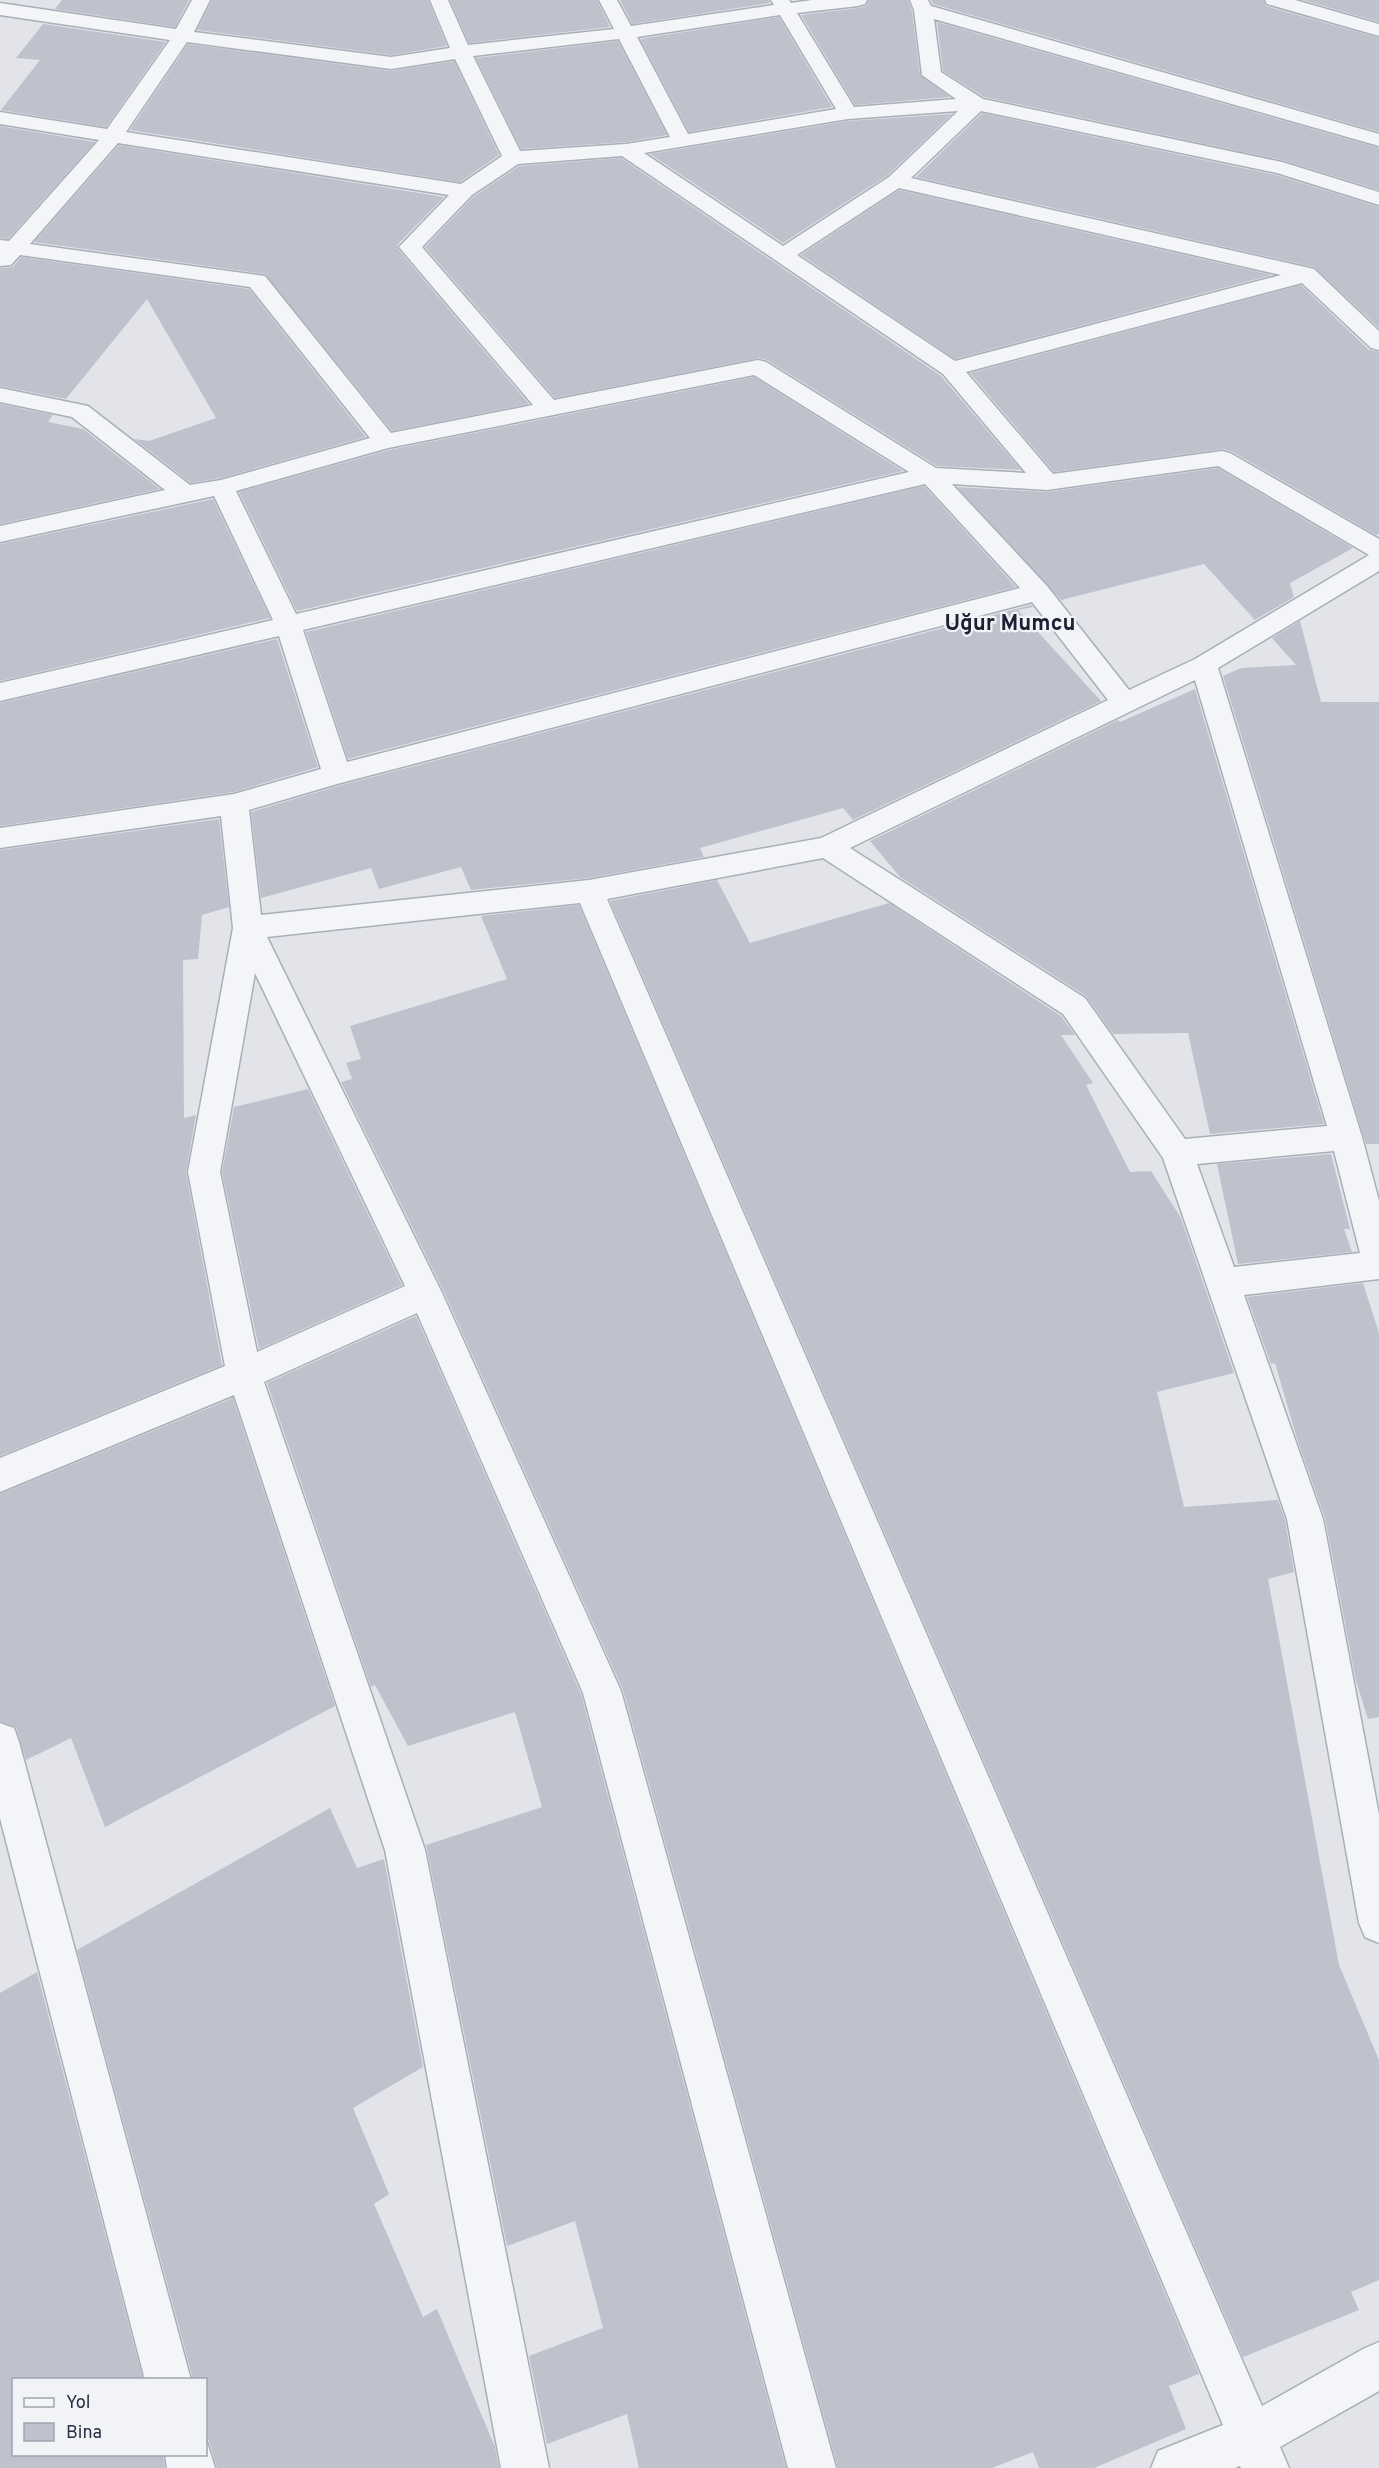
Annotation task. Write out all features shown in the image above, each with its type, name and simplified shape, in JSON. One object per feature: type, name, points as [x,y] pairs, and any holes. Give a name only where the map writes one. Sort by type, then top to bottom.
[{"type":"street","points":[[5,252],[113,135],[183,36],[201,0]]},
{"type":"street","points":[[439,0],[461,52],[513,158]]},
{"type":"street","points":[[608,0],[681,140]]},
{"type":"street","points":[[0,9],[391,63],[461,52],[625,33],[783,4],[858,0]]},
{"type":"street","points":[[1274,0],[1379,30]]},
{"type":"street","points":[[783,4],[848,114]]},
{"type":"street","points":[[977,104],[932,75],[921,5],[1379,140]]},
{"type":"street","points":[[783,255],[896,181],[977,104]]},
{"type":"street","points":[[548,408],[410,247],[465,191],[513,158],[626,150],[848,114],[977,104],[1282,168],[1379,199]]},
{"type":"street","points":[[0,118],[465,191]]},
{"type":"street","points":[[626,150],[951,369],[1047,482]]},
{"type":"street","points":[[896,181],[1306,274],[1379,343]]},
{"type":"street","points":[[5,252],[257,282],[385,441]]},
{"type":"street","points":[[951,369],[1306,274]]},
{"type":"street","points":[[0,534],[222,487],[385,441],[758,367],[930,475],[1038,592],[1126,704]]},
{"type":"street","points":[[0,395],[80,411],[185,493]]},
{"type":"street","points":[[0,692],[930,475],[1047,482],[1222,458],[1379,550]]},
{"type":"street","points":[[222,487],[289,626],[337,774]]},
{"type":"street","points":[[248,928],[589,891],[827,847],[1204,665],[1379,560]]},
{"type":"street","points":[[0,838],[234,804],[337,774],[1038,592]]},
{"type":"street","points":[[1204,665],[1346,1137],[1379,1264],[1223,1282]]},
{"type":"street","points":[[234,804],[248,928],[204,1172],[244,1374],[405,1850],[525,2468]]},
{"type":"street","points":[[827,847],[1074,1006],[1177,1153],[1305,1519],[1379,1923]]},
{"type":"street","points":[[589,891],[1258,2453]]},
{"type":"street","points":[[248,928],[425,1293],[602,1691],[812,2468]]},
{"type":"street","points":[[1177,1153],[1346,1137]]},
{"type":"street","points":[[0,1475],[244,1374],[425,1293]]},
{"type":"street","points":[[0,1742],[168,2378]]},
{"type":"street","points":[[1175,2468],[1258,2453],[1379,2365]]},
{"type":"building","points":[[62,0],[189,0],[175,27],[55,9]]},
{"type":"building","points":[[212,0],[428,0],[447,46],[391,55],[197,30]]},
{"type":"building","points":[[450,0],[597,0],[610,27],[469,43]]},
{"type":"building","points":[[620,0],[769,0],[770,3],[632,24]]},
{"type":"building","points":[[869,0],[908,0],[912,11],[920,75],[950,97],[855,105],[801,15],[859,8],[866,6]]},
{"type":"building","points":[[931,0],[1263,0],[1266,6],[1379,38],[1379,132],[933,4]]},
{"type":"building","points":[[1303,0],[1379,0],[1379,22]]},
{"type":"building","points":[[779,17],[832,107],[689,132],[640,39]]},
{"type":"building","points":[[937,22],[1379,148],[1379,190],[1282,160],[984,97],[943,71]]},
{"type":"building","points":[[43,24],[166,42],[106,127],[1,110],[40,60],[16,58]]},
{"type":"building","points":[[618,41],[667,135],[626,142],[521,149],[476,58]]},
{"type":"building","points":[[188,44],[391,71],[454,61],[499,155],[460,182],[130,130]]},
{"type":"building","points":[[982,113],[1276,175],[1379,207],[1379,328],[1314,267],[916,177]]},
{"type":"building","points":[[952,114],[888,175],[783,243],[650,154],[848,121]]},
{"type":"building","points":[[0,126],[95,142],[8,239],[0,238]]},
{"type":"building","points":[[119,145],[444,197],[397,245],[397,248],[529,404],[392,431],[265,274],[34,242]]},
{"type":"building","points":[[621,158],[941,376],[1021,470],[937,466],[767,360],[759,358],[555,398],[425,247],[473,197],[519,166]]},
{"type":"building","points":[[899,190],[1272,275],[955,359],[801,255]]},
{"type":"building","points":[[21,257],[249,289],[366,437],[221,478],[191,483],[134,439],[149,441],[216,418],[147,299],[66,399],[0,386],[0,268],[13,267]]},
{"type":"building","points":[[1301,285],[1369,350],[1379,352],[1379,534],[1376,535],[1231,451],[1223,449],[1054,472],[970,373]]},
{"type":"building","points":[[754,377],[903,471],[297,611],[239,492],[389,450]]},
{"type":"building","points":[[0,404],[53,415],[48,422],[83,429],[160,489],[0,524]]},
{"type":"building","points":[[1218,468],[1353,548],[1290,583],[1294,597],[1255,620],[1204,564],[1061,600],[957,487],[1047,492]]},
{"type":"building","points":[[924,486],[1016,587],[348,759],[306,632]]},
{"type":"building","points":[[213,499],[270,618],[0,681],[0,544]]},
{"type":"building","points":[[1031,605],[1033,607],[1018,610],[1101,701],[853,820],[843,808],[700,848],[704,857],[589,878],[471,890],[461,867],[379,889],[371,868],[261,898],[251,812],[338,786]]},
{"type":"building","points":[[1300,621],[1321,702],[1379,702],[1379,1144],[1366,1144],[1223,676],[1241,668],[1296,665],[1272,638]]},
{"type":"building","points":[[277,639],[318,767],[234,792],[0,826],[0,703]]},
{"type":"building","points":[[1195,689],[1324,1124],[1210,1134],[1188,1033],[1113,1034],[1086,996],[900,877],[870,841],[1118,720],[1120,722]]},
{"type":"building","points":[[219,819],[229,907],[202,915],[198,959],[183,960],[184,1118],[196,1115],[186,1172],[222,1365],[0,1456],[0,850]]},
{"type":"building","points":[[717,880],[750,943],[889,903],[1061,1016],[1075,1035],[1061,1035],[1093,1083],[1086,1085],[1130,1172],[1151,1171],[1181,1218],[1234,1373],[1157,1392],[1184,1507],[1278,1500],[1285,1520],[1294,1572],[1268,1579],[1339,1965],[1379,2060],[1379,2280],[1351,2292],[1359,2310],[1243,2357],[610,901]]},
{"type":"building","points":[[579,905],[1199,2374],[1169,2386],[1186,2429],[1094,2468],[1039,2468],[1033,2452],[992,2468],[838,2468],[623,1690],[444,1292],[341,1082],[352,1079],[346,1063],[361,1059],[350,1026],[507,979],[481,916]]},
{"type":"building","points":[[308,1089],[402,1285],[259,1349],[222,1172],[234,1107]]},
{"type":"building","points":[[1331,1154],[1350,1229],[1344,1229],[1352,1252],[1238,1264],[1217,1164]]},
{"type":"building","points":[[1363,1283],[1379,1333],[1379,1717],[1368,1719],[1356,1681],[1325,1518],[1298,1442],[1275,1363],[1271,1364],[1247,1297]]},
{"type":"building","points":[[416,1316],[581,1694],[786,2468],[639,2468],[627,2414],[547,2444],[529,2356],[603,2328],[575,2221],[507,2246],[426,1845],[542,1807],[515,1712],[408,1746],[375,1685],[371,1687],[267,1383]]},
{"type":"building","points":[[233,1398],[335,1706],[105,1827],[71,1738],[26,1760],[16,1727],[0,1721],[0,1494]]},
{"type":"building","points":[[330,1808],[357,1868],[384,1859],[423,2067],[353,2108],[389,2194],[374,2204],[423,2317],[437,2309],[495,2447],[499,2468],[217,2468],[207,2438],[207,2378],[193,2378],[77,1950]]},
{"type":"building","points":[[37,1972],[143,2378],[12,2378],[12,2456],[163,2456],[165,2468],[0,2468],[0,1993]]},
{"type":"district","name":"Uğur Mumcu","points":[[1010,622]]}]
